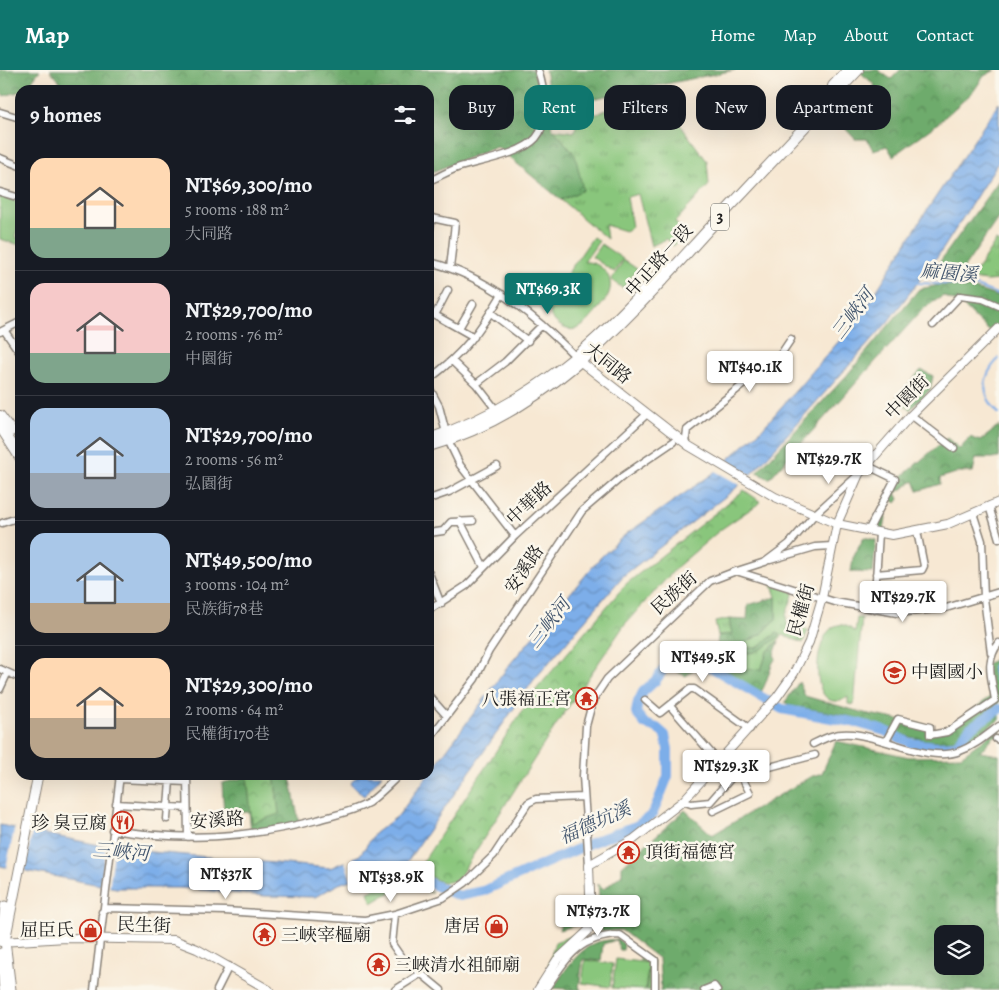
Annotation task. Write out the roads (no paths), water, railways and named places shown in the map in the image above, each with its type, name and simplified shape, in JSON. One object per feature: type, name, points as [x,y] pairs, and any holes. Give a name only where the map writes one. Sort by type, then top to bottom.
[{"type":"main road","name":"中正路一段","points":[[434,444],[497,411],[578,360],[638,299],[848,70]]},
{"type":"main road","name":"中正路一段","points":[[434,438],[447,437],[518,408],[578,360],[642,304],[858,70]]},
{"type":"main road","points":[[0,416],[15,438]]},
{"type":"main road","points":[[0,426],[15,449]]},
{"type":"main road","points":[[30,798],[31,780]]},
{"type":"main road","points":[[4,990],[1,941],[30,798],[36,780]]},
{"type":"main road","points":[[1,941],[11,990]]},
{"type":"street","points":[[434,179],[455,169],[517,150],[536,139],[540,131],[544,109],[543,92],[538,70]]},
{"type":"street","points":[[0,112],[15,116]]},
{"type":"street","points":[[0,158],[15,164]]},
{"type":"street","points":[[0,192],[15,196]]},
{"type":"street","points":[[434,219],[456,222],[450,268]]},
{"type":"street","name":"大同路","points":[[434,263],[469,276],[502,294],[542,324],[578,360],[647,414],[775,497],[815,514]]},
{"type":"street","points":[[434,311],[448,290]]},
{"type":"street","points":[[434,375],[452,362],[474,337],[502,294]]},
{"type":"street","points":[[933,325],[960,296],[983,299],[999,306]]},
{"type":"street","points":[[459,328],[473,304]]},
{"type":"street","points":[[491,313],[528,340]]},
{"type":"street","points":[[434,315],[474,337]]},
{"type":"street","points":[[15,324],[2,331],[15,348]]},
{"type":"street","points":[[476,384],[505,362],[542,324]]},
{"type":"street","name":"中園街","points":[[837,524],[859,474],[866,465],[911,415],[999,328]]},
{"type":"street","points":[[688,442],[687,430],[781,354],[791,339]]},
{"type":"street","points":[[452,362],[476,384],[497,411]]},
{"type":"street","points":[[434,396],[439,406],[447,437],[460,465],[515,536]]},
{"type":"street","name":"中華路","points":[[434,608],[466,586],[515,536],[647,414]]},
{"type":"street","points":[[911,415],[954,448]]},
{"type":"street","name":"安溪路","points":[[434,732],[475,679],[489,651],[582,511],[623,476],[673,442]]},
{"type":"street","points":[[866,465],[895,479],[868,531]]},
{"type":"street","points":[[434,497],[449,492],[497,466]]},
{"type":"street","points":[[765,562],[788,544],[815,514],[859,474]]},
{"type":"street","points":[[815,514],[837,524],[892,535],[948,524],[999,502]]},
{"type":"street","points":[[990,506],[999,539]]},
{"type":"street","points":[[973,513],[982,541],[984,598],[991,653]]},
{"type":"street","points":[[2,523],[15,519]]},
{"type":"street","points":[[460,521],[484,567]]},
{"type":"street","points":[[434,532],[443,531],[451,522],[473,521]]},
{"type":"street","name":"民權街","points":[[750,729],[794,673],[809,642],[822,598],[837,524]]},
{"type":"street","points":[[876,574],[922,570],[924,566],[917,531]]},
{"type":"street","points":[[874,610],[879,533]]},
{"type":"street","name":"民族街","points":[[589,865],[583,797],[586,726],[592,700],[607,679],[710,581],[736,571],[815,547],[832,546]]},
{"type":"street","points":[[736,571],[822,598],[874,610],[897,613],[946,608],[999,592]]},
{"type":"street","points":[[434,586],[441,604]]},
{"type":"street","points":[[886,739],[898,719],[930,727],[930,735],[947,732],[995,700],[989,660],[991,653],[999,643]]},
{"type":"street","points":[[0,669],[15,676]]},
{"type":"street","points":[[0,689],[7,674]]},
{"type":"street","points":[[539,988],[558,960],[588,931],[591,922],[589,865],[634,839],[683,801],[750,729],[694,689],[690,689],[660,713],[645,700]]},
{"type":"street","points":[[434,702],[446,715]]},
{"type":"street","points":[[670,706],[732,777]]},
{"type":"street","points":[[813,744],[832,736],[843,735],[886,739],[919,753],[958,752],[974,745],[999,726]]},
{"type":"street","points":[[683,801],[691,804],[710,802],[732,777],[815,755]]},
{"type":"street","points":[[713,811],[750,793],[740,774]]},
{"type":"street","points":[[94,990],[119,780]]},
{"type":"street","points":[[160,780],[176,780]]},
{"type":"street","points":[[187,780],[188,837]]},
{"type":"street","name":"安溪路","points":[[112,830],[160,837],[216,837],[285,828],[343,813],[366,803],[393,780]]},
{"type":"street","points":[[167,819],[170,781]]},
{"type":"street","points":[[102,909],[226,910],[365,920],[395,914],[443,898],[461,886],[494,855],[528,803],[536,799],[583,797]]},
{"type":"street","points":[[116,804],[188,808]]},
{"type":"street","points":[[395,914],[392,944],[402,957],[420,974],[441,990]]},
{"type":"street","points":[[539,988],[547,987],[563,964],[584,943],[596,937],[620,935],[656,960],[655,990]]},
{"type":"street","name":"民生街","points":[[1,941],[174,940],[191,946],[269,990]]},
{"type":"street","points":[[217,990],[229,966]]},
{"type":"street","points":[[395,990],[420,974]]},
{"type":"street","points":[[704,990],[714,986],[717,990]]},
{"type":"water","name":"三峽河","points":[[999,103],[999,161],[943,249],[887,323],[759,466],[735,489],[623,576],[533,681],[404,866],[370,873],[339,884],[315,897],[265,896],[180,888],[116,888],[0,866],[0,825],[119,849],[330,868],[360,855],[375,833],[398,816],[425,780],[434,780],[434,767],[510,664],[601,557],[626,534],[711,475],[762,429],[861,316],[927,210]]},
{"type":"water","points":[[354,780],[378,780],[364,796],[350,784]]},
{"type":"waterway","name":"麻園溪","points":[[916,283],[973,285],[999,295]]},
{"type":"waterway","name":"麻園溪","points":[[999,358],[988,373],[985,386],[989,400],[999,414]]},
{"type":"waterway","name":"福德坑溪","points":[[383,862],[459,896],[483,891],[598,840],[636,826],[652,815],[668,776],[668,749],[665,735],[657,728],[645,724],[636,713],[638,702],[643,692],[656,680],[671,659],[679,655],[697,659],[782,709],[858,723],[885,731],[910,743],[936,746],[956,745],[970,728],[999,709]]},
{"type":"waterway","name":"福德坑溪","points":[[999,658],[997,669],[999,678]]},
{"type":"place","name":"中園國小","points":[[895,672]]},
{"type":"place","name":"八張福正宮","points":[[587,699]]},
{"type":"place","name":"珍 臭豆腐","points":[[123,823]]},
{"type":"place","name":"頂街福德宮","points":[[629,852]]},
{"type":"place","name":"唐居","points":[[496,926]]},
{"type":"place","name":"屈臣氏","points":[[90,930]]},
{"type":"place","name":"三峽宰樞廟","points":[[265,935]]},
{"type":"place","name":"三峽清水祖師廟","points":[[378,965]]}]
